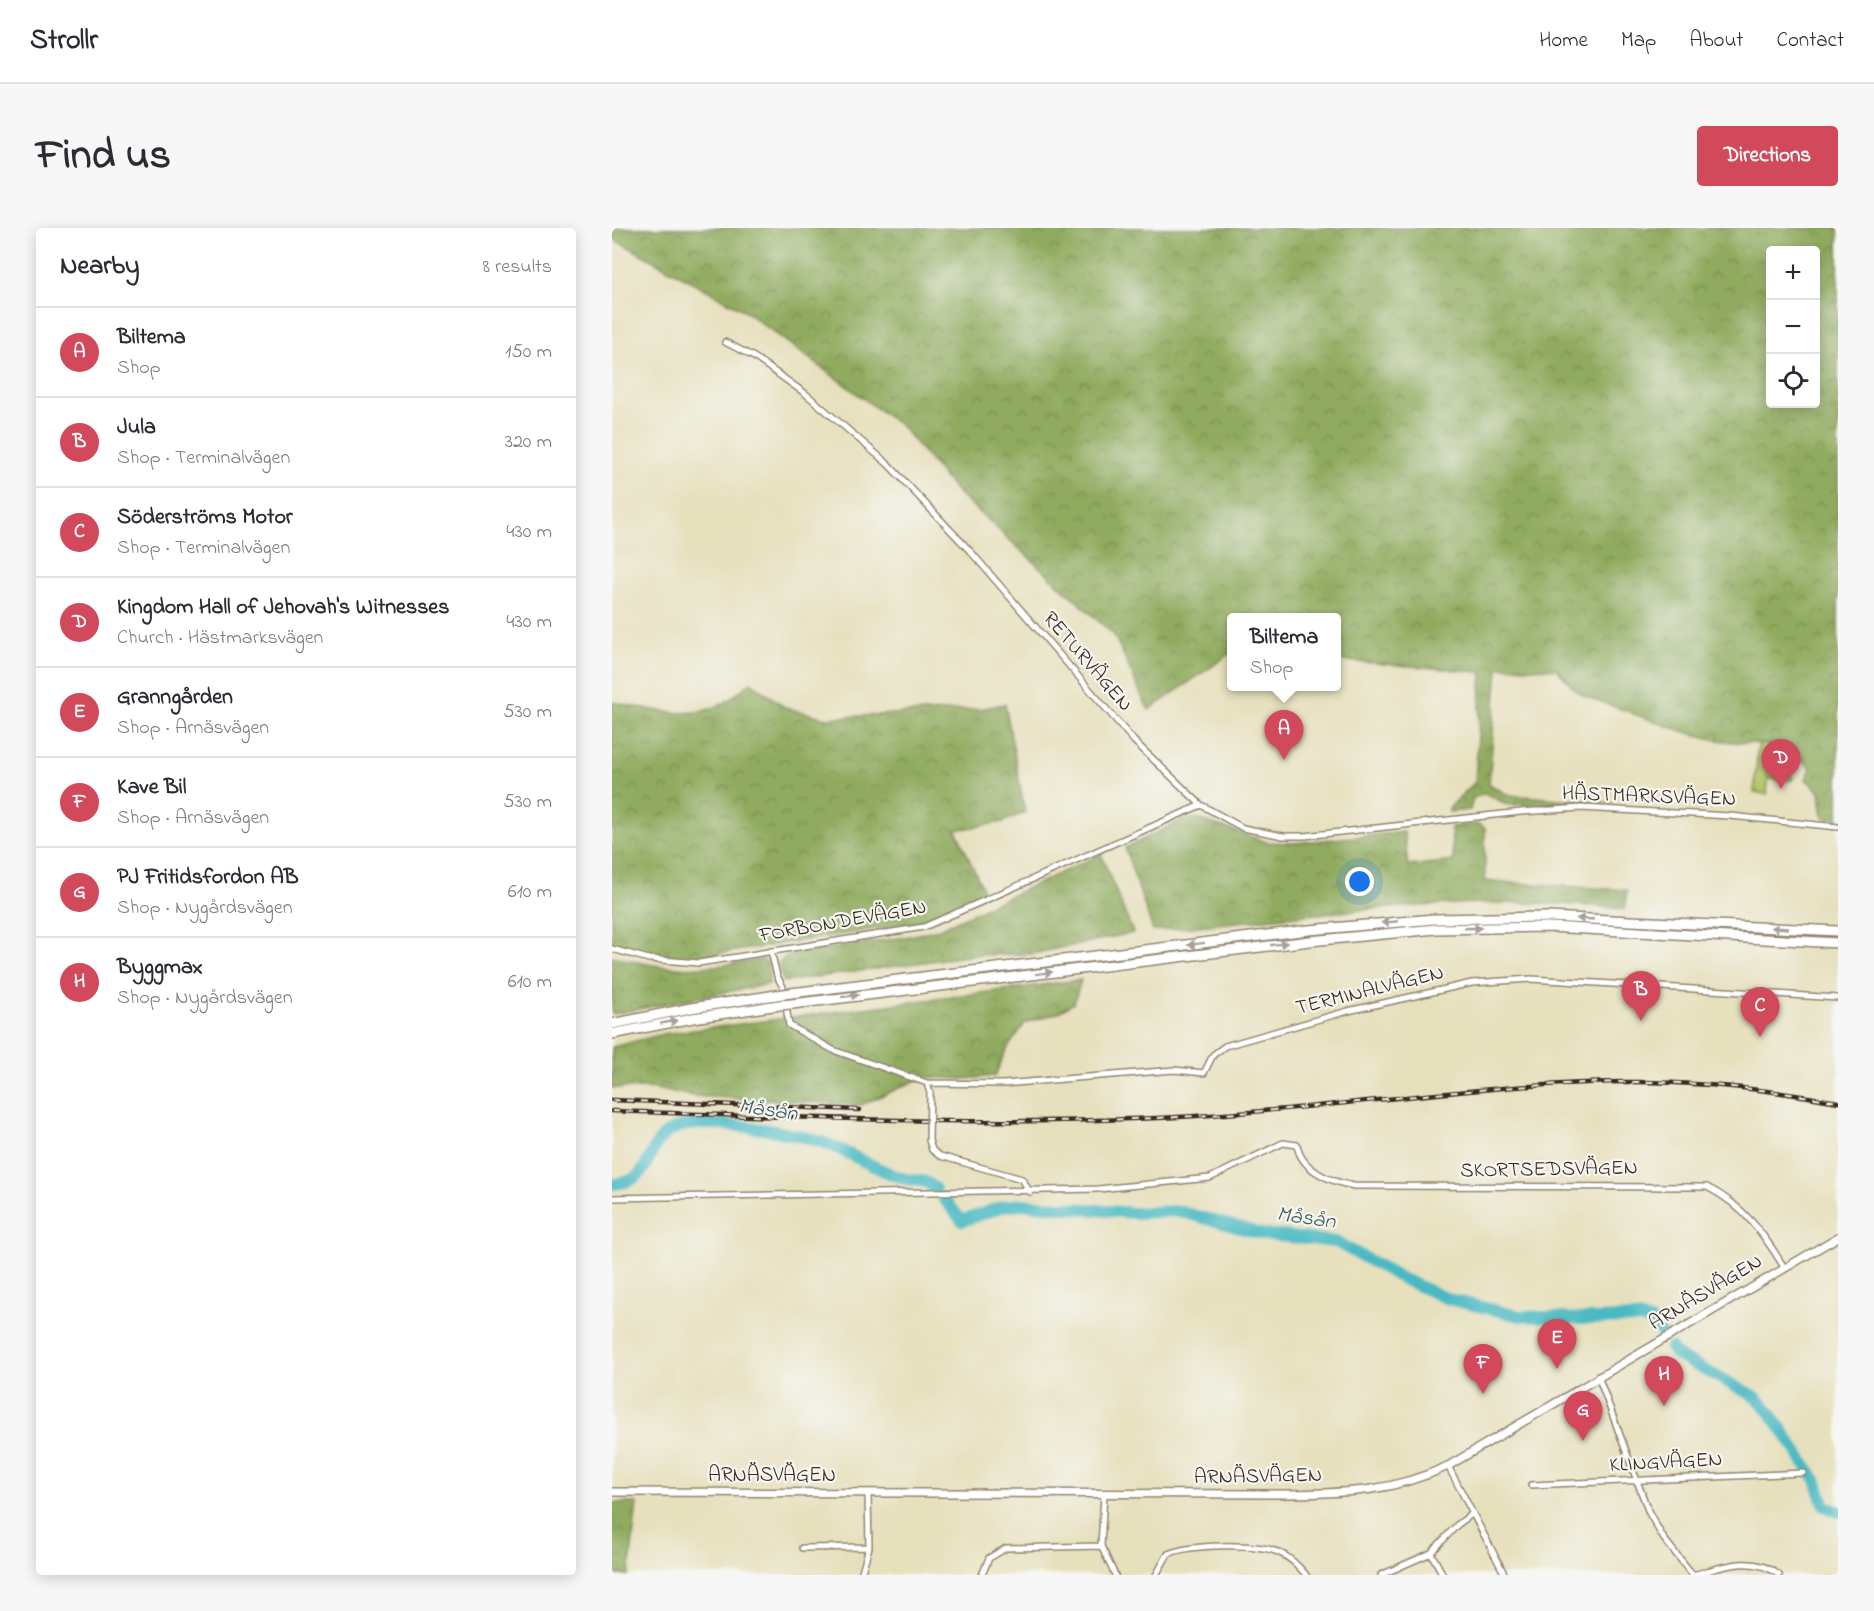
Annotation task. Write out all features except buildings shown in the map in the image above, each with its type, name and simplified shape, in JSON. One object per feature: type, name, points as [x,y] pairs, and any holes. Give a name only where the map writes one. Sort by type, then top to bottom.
[{"type":"highway","points":[[612,1024],[691,1008],[790,993],[1309,930],[1434,918],[1548,917],[1838,932]]},
{"type":"highway","points":[[612,1034],[693,1018],[779,1005],[1310,941],[1436,929],[1549,927],[1838,943]]},
{"type":"street","name":"RETURVÄGEN","points":[[725,342],[754,357],[806,394],[888,464],[971,552],[1134,741],[1201,805],[1243,828],[1283,836],[1416,826],[1495,815]]},
{"type":"street","name":"FORBONDEVÄGEN","points":[[612,949],[649,960],[684,963],[910,930],[936,923],[1201,805]]},
{"type":"street","name":"HÄSTMARKSVÄGEN","points":[[1495,815],[1581,808],[1730,816],[1838,827]]},
{"type":"street","points":[[771,951],[777,976],[783,987],[789,1025],[833,1050],[927,1083],[930,1093],[929,1140],[932,1150],[940,1156],[1022,1179],[1030,1192]]},
{"type":"street","name":"TERMINALVÄGEN","points":[[927,1083],[1003,1084],[1174,1070],[1204,1073],[1213,1055],[1225,1046],[1420,993],[1472,983],[1531,979],[1838,998]]},
{"type":"street","name":"SKORTSEDSVÄGEN","points":[[1030,1192],[1157,1185],[1209,1178],[1283,1143],[1297,1145],[1298,1153],[1311,1167],[1337,1183],[1353,1186],[1707,1187],[1727,1197],[1743,1210],[1765,1236],[1784,1267]]},
{"type":"street","points":[[612,1198],[1030,1192]]},
{"type":"street","name":"ARNÄSVÄGEN","points":[[612,1492],[1104,1494],[1362,1491],[1414,1481],[1448,1466],[1838,1237]]},
{"type":"street","points":[[1598,1376],[1649,1513],[1693,1575],[1742,1562],[1765,1566],[1779,1575]]},
{"type":"street","points":[[1448,1466],[1505,1575]]},
{"type":"street","name":"KLINGVÄGEN","points":[[1531,1485],[1803,1473]]},
{"type":"street","points":[[861,1575],[869,1547],[868,1493]]},
{"type":"street","points":[[1104,1494],[1101,1546],[1115,1575]]},
{"type":"street","points":[[1381,1575],[1431,1553],[1457,1525],[1472,1514]]},
{"type":"street","points":[[982,1575],[989,1558],[1006,1548],[1101,1546]]},
{"type":"street","points":[[802,1548],[869,1547]]},
{"type":"street","points":[[1156,1575],[1168,1554],[1175,1551],[1247,1548],[1276,1551],[1289,1557],[1306,1575]]},
{"type":"street","points":[[1431,1553],[1443,1575]]},
{"type":"green space","points":[[612,228],[1838,228],[1838,821],[1823,818],[1820,792],[1806,779],[1811,768],[1786,750],[1764,744],[1713,739],[1666,726],[1587,697],[1576,691],[1557,669],[1498,667],[1489,784],[1508,795],[1613,803],[1508,805],[1485,793],[1473,798],[1470,810],[1449,812],[1449,808],[1475,782],[1482,672],[1341,660],[1341,613],[1227,613],[1227,656],[1149,710],[1113,634],[956,491],[902,427],[745,311],[612,238]]},
{"type":"green space","points":[[751,682],[786,708],[826,718],[979,709],[1005,704],[1025,812],[1003,822],[956,830],[985,894],[915,923],[691,958],[645,953],[612,943],[612,702],[667,712],[696,712],[722,704]]},
{"type":"green space","points":[[1762,743],[1788,749],[1776,760],[1793,778],[1792,780],[1768,779],[1767,794],[1754,793],[1758,745]]},
{"type":"green space","points":[[1196,818],[1267,842],[1292,843],[1404,832],[1408,866],[1453,861],[1451,827],[1477,824],[1485,828],[1485,881],[1627,890],[1625,909],[1566,904],[1448,904],[1153,931],[1125,848],[1183,820]]},
{"type":"green space","points":[[1101,854],[1133,933],[1031,954],[973,955],[783,982],[779,963],[788,955],[905,937],[939,929]]},
{"type":"green space","points":[[612,956],[652,965],[688,968],[763,959],[768,963],[769,984],[612,1014]]},
{"type":"green space","points":[[1081,980],[1074,1003],[1057,1013],[1025,1023],[1005,1052],[995,1076],[964,1079],[924,1077],[861,1105],[694,1096],[650,1088],[612,1088],[612,1047],[663,1034]]},
{"type":"green space","points":[[612,1503],[637,1503],[629,1575],[612,1575]]},
{"type":"waterway","name":"Måsån","points":[[612,1184],[626,1182],[636,1177],[643,1170],[657,1143],[676,1128],[708,1124],[777,1131],[818,1141],[893,1175],[926,1182],[935,1189]]},
{"type":"waterway","name":"Måsån","points":[[943,1198],[962,1221],[1004,1206],[1022,1204],[1134,1213],[1178,1211],[1262,1234],[1336,1242],[1403,1279],[1448,1299],[1520,1316],[1584,1319],[1638,1318],[1651,1321],[1660,1331]]},
{"type":"waterway","name":"Måsån","points":[[1671,1348],[1676,1355],[1756,1397],[1770,1412],[1816,1480],[1825,1506],[1838,1512]]},
{"type":"railway","points":[[612,1111],[912,1120],[1136,1119],[1262,1111],[1520,1087],[1623,1082],[1731,1087],[1838,1102]]},
{"type":"railway","points":[[612,1100],[860,1110]]},
{"type":"place","name":"Biltema","points":[[1284,760]]},
{"type":"place","name":"Kingdom Hall of Jehovah's Witnesses","points":[[1781,789]]},
{"type":"place","name":"Jula","points":[[1641,1021]]},
{"type":"place","name":"Söderströms Motor","points":[[1760,1037]]},
{"type":"place","name":"Granngården","points":[[1557,1369]]},
{"type":"place","name":"Kave Bil","points":[[1483,1394]]},
{"type":"place","name":"Byggmax","points":[[1664,1406]]},
{"type":"place","name":"PJ Fritidsfordon AB","points":[[1583,1441]]}]
